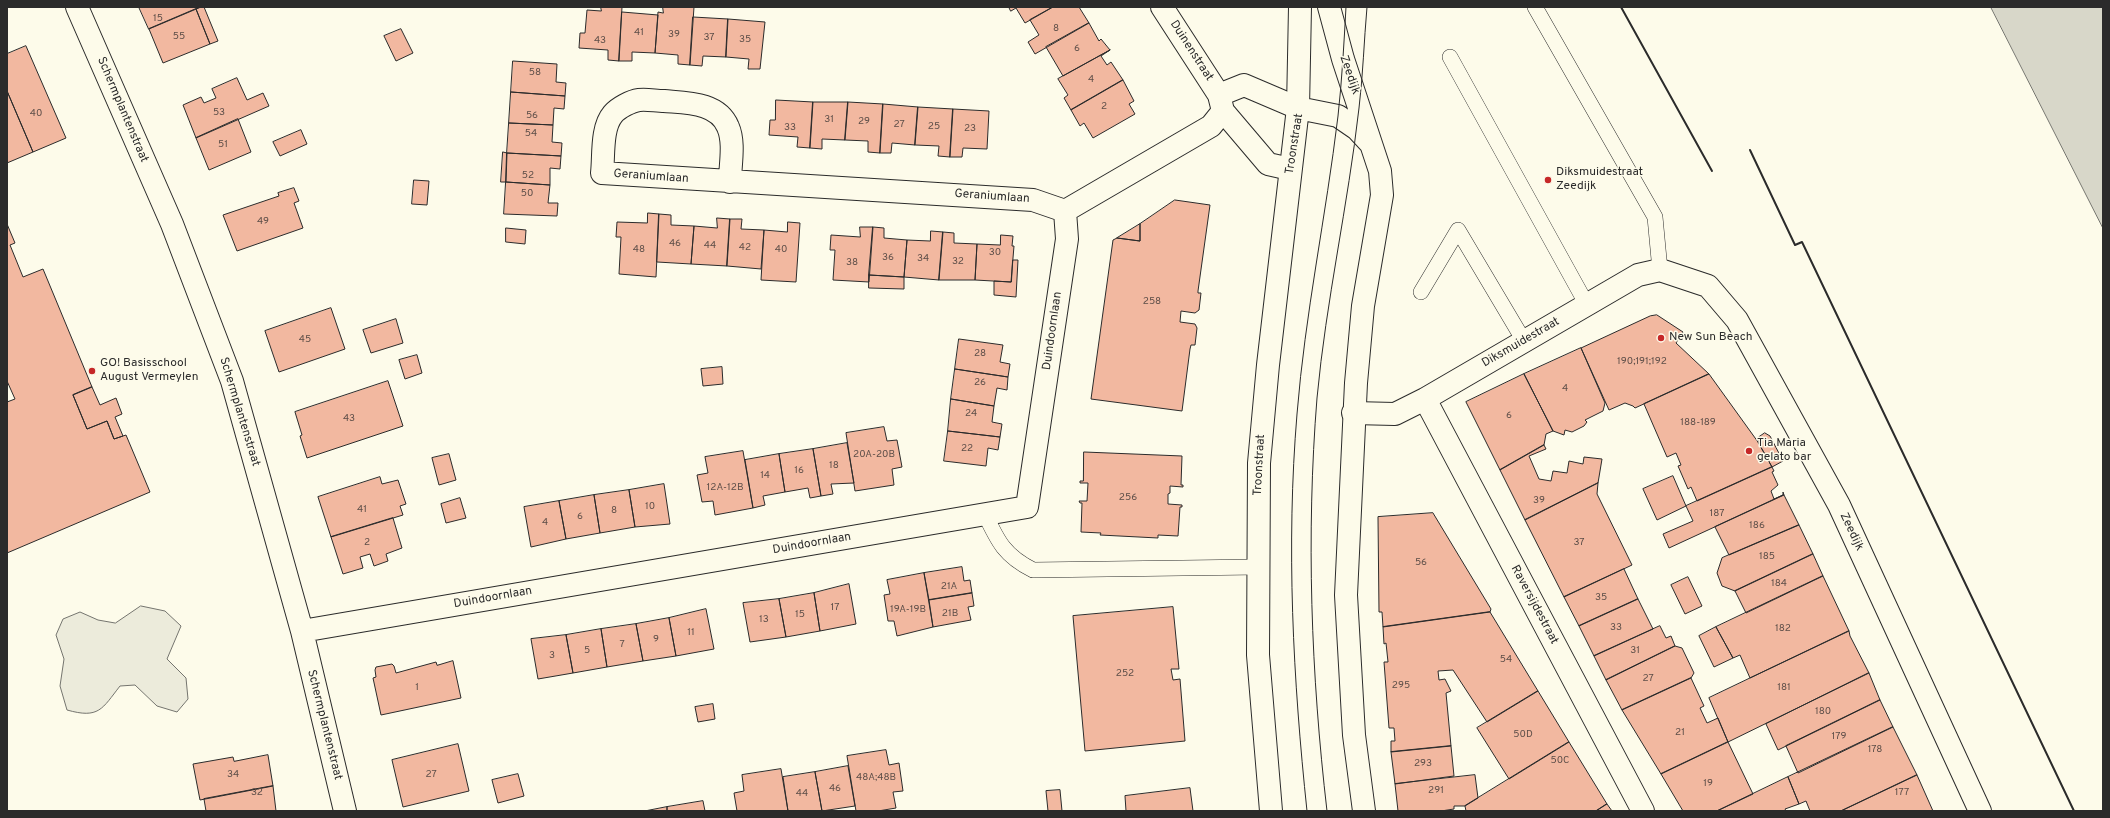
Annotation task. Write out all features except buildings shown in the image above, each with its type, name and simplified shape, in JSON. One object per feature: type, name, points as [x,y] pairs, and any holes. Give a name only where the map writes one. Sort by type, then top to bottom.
[{"type":"street","name":"Schermplantenstraat","points":[[77,7],[172,224],[232,381],[302,632],[345,811]]},
{"type":"street","name":"Duinenstraat","points":[[1163,7],[1221,103],[1268,164],[1290,168]]},
{"type":"street","points":[[1298,108],[1300,7]]},
{"type":"street","name":"Zeedijk","points":[[1329,7],[1343,59],[1370,143]]},
{"type":"street","name":"Duinenstraat","points":[[1221,103],[1244,85],[1298,108]]},
{"type":"street","name":"Geraniumlaan","points":[[730,182],[731,144],[728,126],[718,112],[697,103],[639,100],[625,105],[613,113],[608,121],[605,133],[602,174],[730,182],[1033,200],[1065,211]]},
{"type":"street","points":[[1065,211],[1211,126],[1221,103]]},
{"type":"street","name":"Troonstraat","points":[[1271,811],[1258,655],[1257,567],[1259,455],[1268,358],[1298,108],[1338,116],[1356,129],[1370,143],[1380,171],[1382,195],[1363,306],[1353,413],[1346,595],[1354,735],[1364,811]]},
{"type":"street","name":"Duindoornlaan","points":[[302,632],[1027,507],[1067,239],[1065,211]]},
{"type":"street","name":"Zeedijk","points":[[1660,270],[1708,286],[1737,320],[1839,505],[1980,811]]},
{"type":"street","name":"Diksmuidestraat","points":[[1353,413],[1395,414],[1425,399],[1638,275],[1660,270]]},
{"type":"street","name":"Raversijdestraat","points":[[1425,399],[1643,811]]},
{"type":"lane","points":[[1535,7],[1654,217],[1660,270]]},
{"type":"lane","points":[[1450,57],[1587,305]]},
{"type":"lane","points":[[1421,292],[1458,230],[1524,341]]},
{"type":"lane","points":[[985,514],[999,545],[1017,562],[1033,570],[1257,567]]},
{"type":"shaded area","points":[[1991,7],[2103,7],[2103,228]]},
{"type":"shaded area","points":[[141,606],[165,611],[181,626],[167,659],[186,678],[188,699],[177,712],[157,706],[135,685],[120,686],[109,701],[99,710],[86,713],[67,710],[60,686],[64,659],[56,635],[63,619],[80,612],[98,620],[115,623]]},
{"type":"tram line","points":[[1307,811],[1298,712],[1293,612],[1292,513],[1294,464],[1297,414],[1305,339],[1338,116],[1346,7]]},
{"type":"tram line","points":[[1327,811],[1317,708],[1312,604],[1311,553],[1314,449],[1321,362],[1331,289],[1349,181],[1362,83],[1367,7]]},
{"type":"wall","points":[[1621,7],[1712,171]]},
{"type":"wall","points":[[1750,150],[1795,245],[1802,242],[2074,811]]},
{"type":"place","name":"Diksmuidestraat Zeedijk","points":[[1548,180]]},
{"type":"place","name":"New Sun Beach","points":[[1661,338]]},
{"type":"place","name":"GO! Basisschool August Vermeylen","points":[[92,371]]},
{"type":"place","name":"Tia Maria gelato bar","points":[[1749,451]]}]
